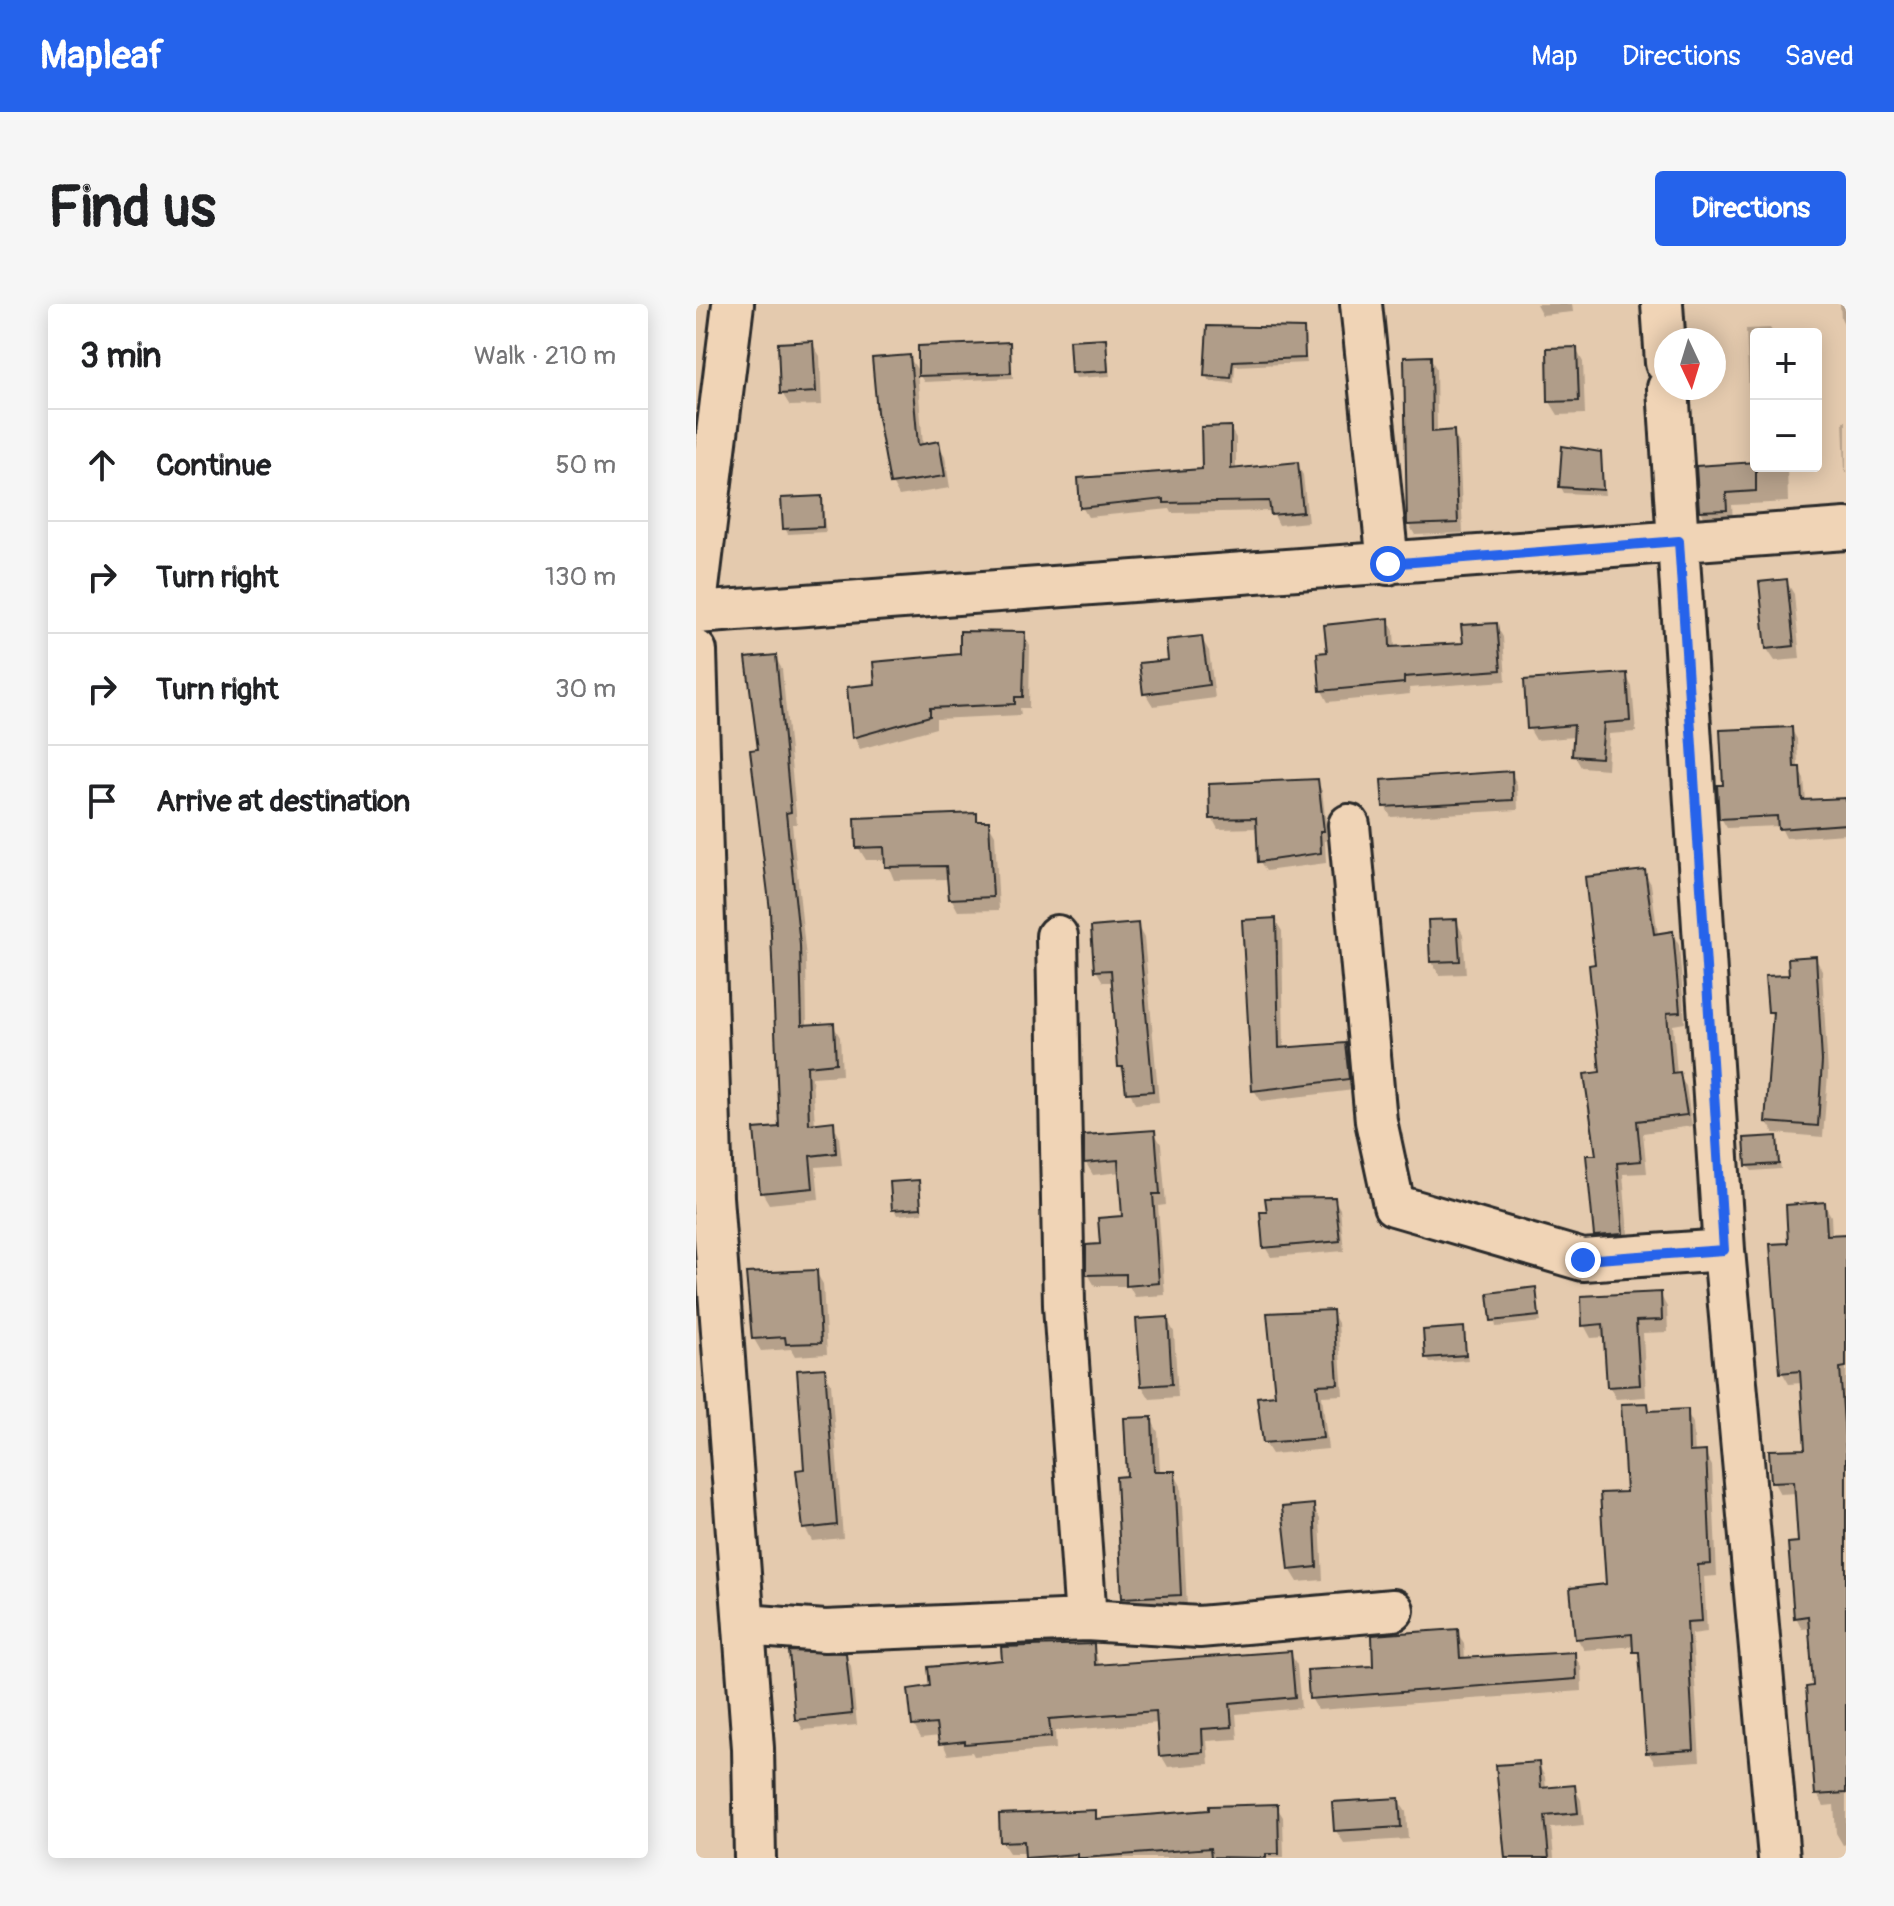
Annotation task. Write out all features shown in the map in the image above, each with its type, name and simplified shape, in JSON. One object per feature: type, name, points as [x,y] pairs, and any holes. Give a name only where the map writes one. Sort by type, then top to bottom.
[{"type":"street","points":[[696,604],[733,304]]},
{"type":"street","points":[[1361,304],[1388,564]]},
{"type":"street","points":[[1662,304],[1664,328]]},
{"type":"street","points":[[1669,400],[1724,1250],[1779,1858]]},
{"type":"street","points":[[696,613],[1846,529]]},
{"type":"street","points":[[696,651],[712,1197],[753,1748],[755,1858]]},
{"type":"street","points":[[1349,825],[1376,1121],[1394,1205],[1583,1260],[1724,1250]]},
{"type":"street","points":[[1057,936],[1064,1305],[1086,1620]]},
{"type":"street","points":[[744,1625],[825,1631],[1086,1620],[1199,1627],[1393,1610]]},
{"type":"building","points":[[1207,326],[1304,328],[1305,358],[1233,361],[1231,378],[1204,376]]},
{"type":"building","points":[[1106,338],[1108,371],[1071,373],[1069,340]]},
{"type":"building","points":[[813,341],[816,392],[780,394],[778,343]]},
{"type":"building","points":[[1010,342],[1011,373],[918,376],[918,346]]},
{"type":"building","points":[[1577,347],[1579,401],[1548,402],[1547,348]]},
{"type":"building","points":[[910,355],[918,445],[939,441],[945,476],[890,484],[877,412],[872,358]]},
{"type":"building","points":[[1431,356],[1432,432],[1454,430],[1458,523],[1407,525],[1404,357]]},
{"type":"building","points":[[1231,426],[1231,469],[1298,462],[1303,512],[1271,515],[1269,501],[1164,503],[1164,499],[1080,508],[1078,478],[1202,469],[1201,427]]},
{"type":"building","points":[[1562,446],[1601,452],[1603,490],[1559,487]]},
{"type":"building","points":[[1750,462],[1750,472],[1756,472],[1756,491],[1726,493],[1727,510],[1699,511],[1696,466]]},
{"type":"building","points":[[822,496],[823,527],[783,529],[781,498]]},
{"type":"building","points":[[1787,579],[1794,646],[1766,649],[1759,582]]},
{"type":"building","points":[[1389,618],[1390,647],[1463,643],[1461,625],[1497,623],[1501,670],[1404,677],[1404,683],[1320,691],[1317,653],[1327,652],[1324,625]]},
{"type":"building","points":[[960,631],[1025,632],[1023,697],[1015,697],[1015,704],[930,708],[930,716],[852,738],[847,687],[875,684],[873,662],[960,654]]},
{"type":"building","points":[[1202,636],[1209,685],[1143,694],[1139,663],[1168,660],[1166,640]]},
{"type":"building","points":[[776,655],[791,812],[786,813],[800,945],[802,1025],[834,1023],[836,1063],[807,1066],[809,1124],[834,1121],[836,1153],[810,1156],[813,1188],[760,1193],[754,1129],[779,1127],[770,910],[750,750],[758,749],[746,658]]},
{"type":"building","points":[[1627,673],[1630,721],[1604,723],[1601,758],[1572,756],[1574,725],[1527,729],[1524,680]]},
{"type":"building","points":[[1792,727],[1794,767],[1800,767],[1802,800],[1846,798],[1846,824],[1778,829],[1777,816],[1719,819],[1717,785],[1723,785],[1720,730]]},
{"type":"building","points":[[1512,771],[1513,800],[1383,807],[1381,780]]},
{"type":"building","points":[[1318,779],[1324,831],[1320,831],[1321,853],[1258,862],[1256,818],[1210,819],[1209,784]]},
{"type":"building","points":[[977,813],[977,821],[989,821],[993,897],[949,899],[946,866],[885,867],[884,847],[856,848],[855,818]]},
{"type":"building","points":[[1645,870],[1654,934],[1673,931],[1680,1012],[1667,1013],[1672,1073],[1680,1072],[1687,1115],[1637,1121],[1641,1161],[1617,1163],[1623,1234],[1594,1236],[1586,1155],[1596,1155],[1584,1074],[1600,1072],[1589,965],[1595,964],[1585,877]]},
{"type":"building","points":[[1276,918],[1279,1048],[1345,1043],[1349,1079],[1252,1091],[1242,920]]},
{"type":"building","points":[[1457,919],[1460,961],[1430,962],[1428,920]]},
{"type":"building","points":[[1138,923],[1153,1091],[1126,1093],[1123,1067],[1118,1067],[1111,970],[1094,971],[1091,927]]},
{"type":"building","points":[[1816,956],[1822,1061],[1818,1126],[1765,1122],[1773,1012],[1768,1012],[1765,976],[1789,975],[1788,958]]},
{"type":"building","points":[[1155,1130],[1160,1194],[1153,1194],[1159,1283],[1126,1286],[1126,1274],[1086,1275],[1086,1245],[1100,1244],[1098,1218],[1122,1216],[1118,1160],[1084,1163],[1084,1135]]},
{"type":"building","points":[[1777,1136],[1779,1164],[1746,1166],[1744,1138]]},
{"type":"building","points":[[919,1180],[921,1208],[892,1210],[890,1182]]},
{"type":"building","points":[[1335,1197],[1340,1241],[1263,1248],[1260,1212],[1267,1212],[1265,1198]]},
{"type":"building","points":[[1825,1202],[1827,1235],[1846,1234],[1846,1367],[1840,1368],[1846,1451],[1846,1793],[1815,1795],[1806,1687],[1813,1686],[1808,1616],[1794,1618],[1788,1543],[1798,1542],[1794,1481],[1771,1482],[1769,1450],[1805,1449],[1800,1371],[1780,1373],[1770,1244],[1788,1243],[1786,1205]]},
{"type":"building","points":[[817,1270],[821,1343],[786,1344],[785,1337],[752,1339],[746,1273]]},
{"type":"building","points":[[1536,1287],[1539,1316],[1491,1321],[1488,1293]]},
{"type":"building","points":[[1661,1292],[1662,1320],[1636,1321],[1640,1385],[1607,1387],[1603,1324],[1582,1326],[1581,1296]]},
{"type":"building","points":[[1333,1310],[1338,1384],[1317,1385],[1323,1438],[1263,1443],[1257,1397],[1275,1395],[1267,1313]]},
{"type":"building","points":[[1168,1317],[1172,1384],[1141,1386],[1136,1319]]},
{"type":"building","points":[[1464,1327],[1466,1355],[1425,1358],[1423,1330]]},
{"type":"building","points":[[825,1368],[837,1525],[803,1529],[796,1470],[804,1469],[797,1370]]},
{"type":"building","points":[[1648,1403],[1649,1411],[1688,1409],[1689,1452],[1706,1451],[1711,1564],[1698,1565],[1702,1621],[1687,1622],[1694,1750],[1646,1753],[1639,1652],[1633,1652],[1632,1634],[1575,1639],[1570,1588],[1606,1584],[1600,1493],[1626,1492],[1621,1404]]},
{"type":"building","points":[[1152,1417],[1154,1471],[1175,1471],[1181,1595],[1122,1598],[1116,1477],[1127,1476],[1124,1418]]},
{"type":"building","points":[[1314,1504],[1317,1567],[1289,1570],[1282,1507]]},
{"type":"building","points":[[1458,1629],[1460,1658],[1575,1652],[1576,1679],[1309,1699],[1307,1670],[1373,1666],[1372,1635]]},
{"type":"building","points":[[1094,1644],[1095,1665],[1291,1651],[1295,1697],[1230,1703],[1232,1727],[1202,1729],[1203,1752],[1159,1756],[1156,1711],[1049,1719],[1051,1737],[965,1744],[965,1741],[939,1744],[936,1724],[912,1726],[908,1689],[930,1686],[928,1667],[1002,1660],[1001,1647]]},
{"type":"building","points":[[789,1651],[846,1653],[852,1714],[795,1720]]},
{"type":"building","points":[[1539,1762],[1541,1788],[1575,1785],[1578,1813],[1545,1816],[1549,1858],[1505,1858],[1496,1765]]},
{"type":"building","points":[[1399,1798],[1401,1827],[1334,1831],[1332,1802]]},
{"type":"building","points":[[1278,1804],[1279,1854],[1266,1854],[1266,1858],[1211,1857],[1210,1848],[1084,1858],[1077,1858],[1077,1854],[1025,1858],[1024,1841],[1000,1842],[999,1814],[1096,1810],[1096,1819],[1209,1810],[1209,1806]]},
{"type":"route","points":[[1388,564],[1679,541],[1724,1250],[1583,1260]]}]
